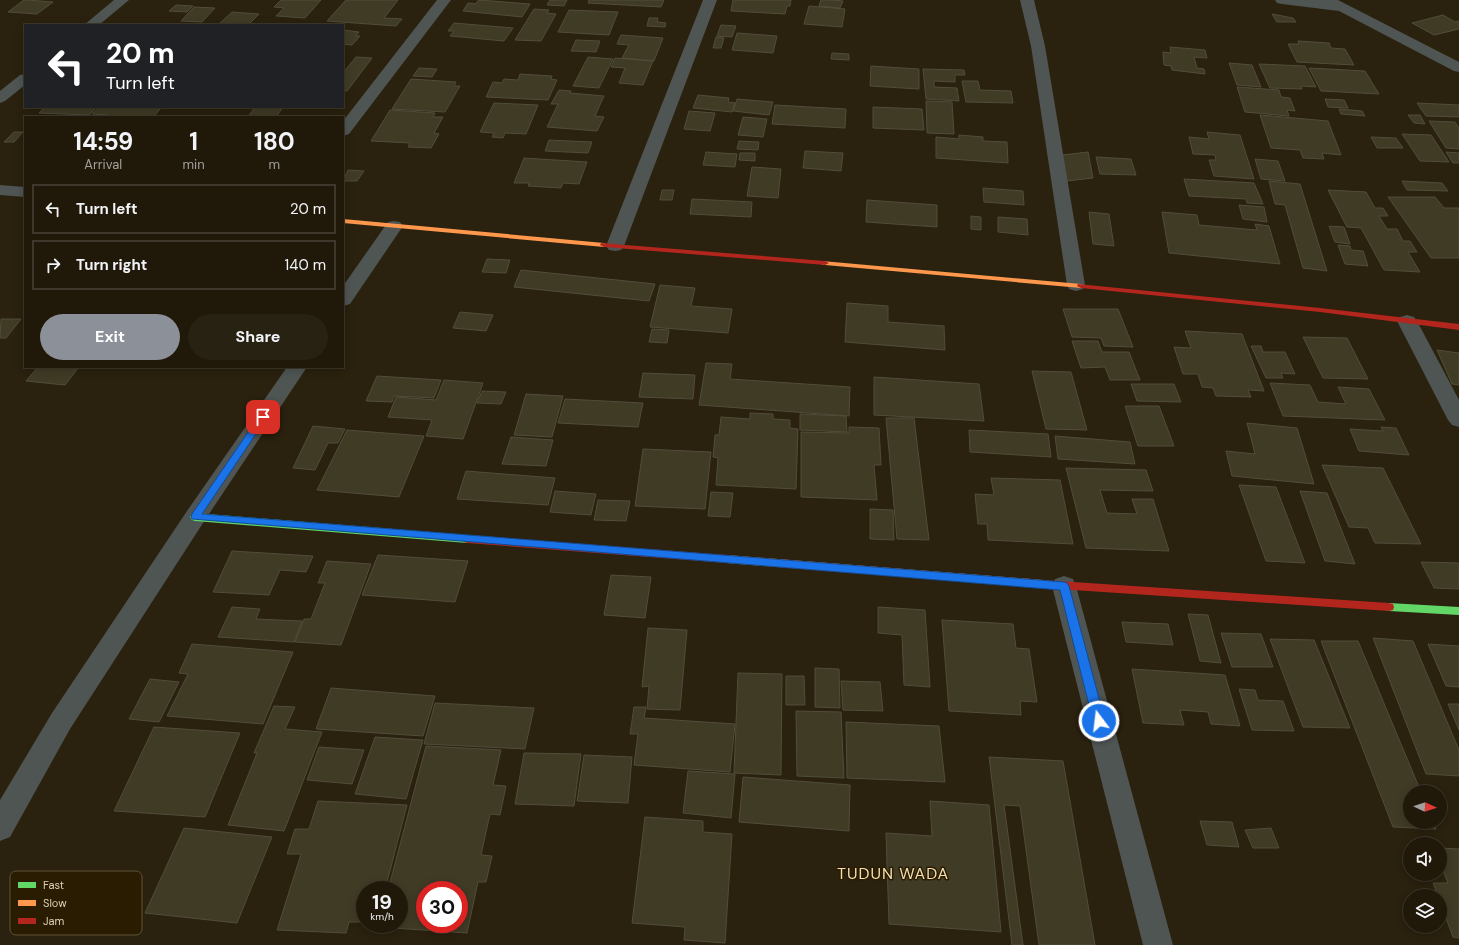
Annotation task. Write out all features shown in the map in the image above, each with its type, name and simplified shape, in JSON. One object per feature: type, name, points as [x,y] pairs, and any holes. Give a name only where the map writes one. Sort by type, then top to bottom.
[{"type":"street","points":[[92,24],[122,0]]},
{"type":"street","points":[[344,130],[444,0]]},
{"type":"street","points":[[615,246],[710,0]]},
{"type":"street","points":[[1027,0],[1038,46],[1076,285]]},
{"type":"street","points":[[1282,0],[1342,7]]},
{"type":"street","points":[[1328,0],[1459,68]]},
{"type":"street","points":[[0,98],[24,79]]},
{"type":"street","points":[[0,190],[24,192]]},
{"type":"street","points":[[344,221],[615,246],[1076,285],[1459,327]]},
{"type":"street","points":[[344,299],[394,226]]},
{"type":"street","points":[[1407,321],[1459,420]]},
{"type":"street","points":[[0,827],[61,721],[195,517],[296,368]]},
{"type":"street","points":[[195,517],[1064,586],[1459,611]]},
{"type":"street","points":[[1064,586],[1158,945]]},
{"type":"building","points":[[24,0],[53,2],[37,14],[8,12]]},
{"type":"building","points":[[281,0],[321,0],[305,18],[276,16],[284,8],[274,7]]},
{"type":"building","points":[[346,0],[398,0],[384,18],[402,19],[396,26],[327,21]]},
{"type":"building","points":[[479,0],[530,4],[522,17],[463,11],[468,3],[475,4]]},
{"type":"building","points":[[550,0],[567,0],[564,6],[547,5]]},
{"type":"building","points":[[589,0],[664,0],[661,7],[588,3]]},
{"type":"building","points":[[733,0],[791,0],[790,6],[787,6],[785,14],[731,11]]},
{"type":"building","points":[[821,0],[843,1],[840,8],[819,6]]},
{"type":"building","points":[[176,5],[193,6],[187,12],[169,11]]},
{"type":"building","points":[[809,6],[845,9],[842,27],[804,24]]},
{"type":"building","points":[[194,7],[215,8],[202,22],[181,21]]},
{"type":"building","points":[[534,9],[549,10],[547,13],[556,14],[541,41],[515,40]]},
{"type":"building","points":[[569,10],[618,12],[609,35],[558,32]]},
{"type":"building","points":[[232,12],[259,14],[249,24],[219,24]]},
{"type":"building","points":[[1272,14],[1293,18],[1296,22],[1277,22]]},
{"type":"building","points":[[1443,15],[1455,22],[1459,21],[1459,29],[1434,35],[1412,23]]},
{"type":"building","points":[[649,18],[658,18],[657,22],[666,23],[665,27],[647,26]]},
{"type":"building","points":[[454,23],[513,28],[504,41],[450,36],[454,31],[448,31]]},
{"type":"building","points":[[721,25],[736,26],[732,37],[717,36]]},
{"type":"building","points":[[344,30],[359,32],[356,36],[360,36],[352,45],[344,44]]},
{"type":"building","points":[[737,33],[777,36],[773,53],[732,50]]},
{"type":"building","points":[[621,35],[663,38],[654,61],[622,58],[629,45],[617,44]]},
{"type":"building","points":[[716,37],[724,38],[721,48],[713,48]]},
{"type":"building","points":[[576,40],[600,41],[596,52],[571,51]]},
{"type":"building","points":[[1298,41],[1329,43],[1331,48],[1345,49],[1354,65],[1297,62],[1288,44],[1299,44]]},
{"type":"building","points":[[1170,47],[1205,50],[1207,58],[1194,57],[1197,68],[1204,69],[1205,74],[1172,70],[1171,66],[1164,65],[1163,52],[1171,53]]},
{"type":"building","points":[[832,53],[849,54],[849,60],[831,59]]},
{"type":"building","points":[[356,57],[372,58],[347,91],[344,91],[344,72]]},
{"type":"building","points":[[588,57],[613,59],[599,88],[573,86]]},
{"type":"building","points":[[615,58],[653,61],[643,85],[619,83],[625,68],[611,67]]},
{"type":"building","points":[[1229,63],[1252,65],[1261,87],[1237,85]]},
{"type":"building","points":[[1259,64],[1305,66],[1316,87],[1301,86],[1302,89],[1270,88]]},
{"type":"building","points":[[871,66],[919,69],[919,89],[870,86]]},
{"type":"building","points":[[419,68],[437,69],[432,77],[413,76]]},
{"type":"building","points":[[1309,68],[1365,71],[1379,94],[1321,91]]},
{"type":"building","points":[[923,69],[964,70],[965,75],[955,75],[955,82],[934,81],[934,87],[957,88],[959,101],[926,99]]},
{"type":"building","points":[[520,74],[552,76],[551,79],[557,80],[548,100],[486,97],[493,82],[502,83],[504,79],[518,80]]},
{"type":"building","points":[[411,79],[456,82],[454,86],[460,86],[445,112],[392,109]]},
{"type":"building","points":[[962,81],[978,81],[980,90],[1011,91],[1013,103],[966,102]]},
{"type":"building","points":[[1237,87],[1279,90],[1281,97],[1290,98],[1295,111],[1287,110],[1289,116],[1245,112]]},
{"type":"building","points":[[559,90],[571,91],[570,93],[604,96],[595,116],[604,117],[597,131],[547,127],[558,104],[551,104]]},
{"type":"building","points":[[698,95],[729,98],[728,102],[735,103],[732,112],[693,108]]},
{"type":"building","points":[[737,99],[773,102],[769,115],[733,111]]},
{"type":"building","points":[[1325,99],[1344,100],[1348,108],[1328,107]]},
{"type":"building","points":[[926,101],[952,102],[954,134],[927,133]]},
{"type":"building","points":[[494,103],[538,105],[526,134],[505,133],[503,138],[492,137],[494,133],[480,132]]},
{"type":"building","points":[[1417,103],[1459,105],[1459,117],[1426,116]]},
{"type":"building","points":[[775,105],[846,109],[845,128],[772,124]]},
{"type":"building","points":[[873,107],[922,109],[924,130],[873,128]]},
{"type":"building","points":[[44,108],[96,108],[89,115],[39,113]]},
{"type":"building","points":[[99,108],[161,108],[154,116],[106,116],[107,115],[92,114]]},
{"type":"building","points":[[254,108],[282,108],[277,116],[249,116]]},
{"type":"building","points":[[1339,109],[1362,111],[1365,116],[1341,114]]},
{"type":"building","points":[[390,110],[435,113],[433,117],[443,117],[434,133],[439,134],[431,148],[408,147],[410,143],[371,141]]},
{"type":"building","points":[[689,111],[715,113],[710,131],[684,129]]},
{"type":"building","points":[[1260,115],[1328,121],[1341,155],[1322,153],[1324,159],[1303,158],[1300,150],[1271,148]]},
{"type":"building","points":[[1408,115],[1420,115],[1425,124],[1414,123]]},
{"type":"building","points":[[743,117],[767,119],[763,137],[738,135]]},
{"type":"building","points":[[1429,121],[1455,122],[1459,128],[1459,149],[1446,148]]},
{"type":"building","points":[[14,132],[23,132],[14,142],[4,142]]},
{"type":"building","points":[[1207,132],[1240,135],[1254,179],[1214,176],[1209,160],[1216,160],[1215,155],[1193,154],[1189,137],[1209,139]]},
{"type":"building","points":[[1402,134],[1431,135],[1449,162],[1420,161]]},
{"type":"building","points":[[959,135],[983,137],[983,141],[1007,142],[1008,163],[936,158],[936,137],[959,139]]},
{"type":"building","points":[[1371,137],[1396,138],[1403,148],[1377,148]]},
{"type":"building","points":[[549,140],[592,142],[588,153],[545,151]]},
{"type":"building","points":[[739,141],[759,142],[758,150],[737,149]]},
{"type":"building","points":[[805,151],[843,153],[841,171],[803,168]]},
{"type":"building","points":[[706,152],[737,154],[735,167],[703,165]]},
{"type":"building","points":[[1088,152],[1093,178],[1067,181],[1062,155]]},
{"type":"building","points":[[1446,152],[1459,153],[1459,163],[1453,163]]},
{"type":"building","points":[[740,153],[755,153],[755,161],[739,160]]},
{"type":"building","points":[[1096,157],[1131,159],[1136,175],[1100,174]]},
{"type":"building","points":[[524,158],[587,162],[579,184],[563,183],[561,188],[528,186],[529,183],[514,183]]},
{"type":"building","points":[[1255,159],[1278,161],[1285,181],[1261,179]]},
{"type":"building","points":[[752,167],[781,169],[778,198],[747,196]]},
{"type":"building","points":[[348,170],[364,171],[357,181],[344,181]]},
{"type":"building","points":[[1184,179],[1254,183],[1263,204],[1247,203],[1246,199],[1189,196]]},
{"type":"building","points":[[1269,181],[1300,184],[1327,271],[1303,268],[1285,205],[1275,204]]},
{"type":"building","points":[[1402,181],[1442,183],[1448,191],[1407,190]]},
{"type":"building","points":[[983,188],[1023,191],[1024,205],[984,202]]},
{"type":"building","points":[[662,190],[674,190],[672,200],[660,200]]},
{"type":"building","points":[[1328,190],[1366,192],[1375,208],[1383,208],[1388,216],[1379,216],[1387,229],[1397,229],[1403,241],[1410,241],[1417,252],[1408,252],[1420,272],[1384,270],[1361,228],[1347,227]]},
{"type":"building","points":[[1388,197],[1435,197],[1444,208],[1459,208],[1459,258],[1431,258]]},
{"type":"building","points":[[692,199],[752,202],[751,217],[690,214]]},
{"type":"building","points":[[867,200],[937,205],[937,227],[866,222]]},
{"type":"building","points":[[1239,205],[1264,207],[1267,222],[1243,219]]},
{"type":"building","points":[[1089,212],[1109,214],[1114,246],[1093,244]]},
{"type":"building","points":[[1162,212],[1197,215],[1199,225],[1257,230],[1255,224],[1269,226],[1280,264],[1169,253]]},
{"type":"building","points":[[971,216],[981,217],[981,230],[971,229]]},
{"type":"building","points":[[998,217],[1027,219],[1028,235],[998,232]]},
{"type":"building","points":[[1329,226],[1344,227],[1350,244],[1335,242]]},
{"type":"building","points":[[1338,245],[1350,246],[1351,250],[1363,251],[1368,266],[1345,264]]},
{"type":"building","points":[[487,259],[510,260],[506,273],[482,272]]},
{"type":"building","points":[[521,270],[655,284],[649,301],[514,287]]},
{"type":"building","points":[[660,285],[695,288],[691,306],[732,309],[728,333],[650,327]]},
{"type":"building","points":[[847,303],[888,306],[888,322],[944,326],[945,350],[845,342]]},
{"type":"building","points":[[1063,309],[1118,309],[1133,347],[1104,346],[1101,338],[1072,337]]},
{"type":"building","points":[[460,312],[493,315],[486,331],[453,328]]},
{"type":"building","points":[[1,319],[21,319],[6,338],[0,338]]},
{"type":"building","points":[[652,329],[669,330],[667,343],[649,342]]},
{"type":"building","points":[[1185,331],[1242,334],[1264,391],[1248,390],[1251,397],[1216,396],[1213,388],[1202,387],[1198,374],[1183,374],[1174,347],[1191,348]]},
{"type":"building","points":[[1303,337],[1347,338],[1368,379],[1323,378]]},
{"type":"building","points":[[1072,341],[1098,341],[1102,352],[1129,352],[1140,380],[1110,380],[1105,367],[1081,368]]},
{"type":"building","points":[[1251,346],[1261,346],[1263,352],[1285,352],[1295,374],[1281,373],[1283,378],[1266,378]]},
{"type":"building","points":[[1437,350],[1459,353],[1459,385],[1452,384]]},
{"type":"building","points":[[706,363],[732,364],[730,379],[850,387],[849,416],[699,405]]},
{"type":"building","points":[[37,368],[78,368],[65,385],[26,381]]},
{"type":"building","points":[[1032,371],[1071,372],[1087,430],[1046,429]]},
{"type":"building","points":[[643,373],[695,375],[693,399],[639,397]]},
{"type":"building","points":[[377,376],[441,380],[434,398],[394,396],[392,402],[366,401]]},
{"type":"building","points":[[874,377],[979,384],[984,421],[874,415]]},
{"type":"building","points":[[444,380],[483,383],[463,439],[426,436],[432,420],[388,417],[396,397],[436,400]]},
{"type":"building","points":[[1270,383],[1310,385],[1318,402],[1346,404],[1338,387],[1369,389],[1385,420],[1283,416]]},
{"type":"building","points":[[1131,384],[1174,384],[1181,402],[1137,401]]},
{"type":"building","points":[[482,391],[506,392],[501,404],[477,403]]},
{"type":"building","points":[[526,394],[563,396],[552,437],[514,435]]},
{"type":"building","points":[[565,399],[643,403],[638,427],[558,423]]},
{"type":"building","points":[[1125,406],[1159,406],[1174,446],[1138,446]]},
{"type":"building","points":[[750,413],[773,414],[773,419],[790,420],[790,428],[798,429],[796,489],[716,485],[718,458],[713,457],[715,435],[719,435],[721,417],[750,419]]},
{"type":"building","points":[[800,414],[846,416],[847,432],[800,430]]},
{"type":"building","points":[[886,418],[914,418],[929,540],[897,539]]},
{"type":"building","points":[[1247,423],[1297,428],[1314,484],[1232,476],[1226,451],[1255,454]]},
{"type":"building","points":[[313,426],[345,429],[338,443],[328,443],[315,470],[293,468]]},
{"type":"building","points":[[849,427],[879,428],[881,465],[874,465],[877,500],[801,497],[801,432],[849,433]]},
{"type":"building","points":[[1381,427],[1396,428],[1409,455],[1359,451],[1350,429],[1383,431]]},
{"type":"building","points":[[347,430],[424,436],[399,497],[317,490]]},
{"type":"building","points":[[969,430],[1048,434],[1051,457],[970,452]]},
{"type":"building","points":[[1055,436],[1130,442],[1135,464],[1058,459]]},
{"type":"building","points":[[511,437],[553,440],[546,466],[502,464]]},
{"type":"building","points":[[643,449],[711,452],[705,509],[635,506]]},
{"type":"building","points":[[1322,465],[1383,468],[1421,544],[1375,543],[1368,528],[1349,527]]},
{"type":"building","points":[[1066,468],[1146,470],[1153,491],[1100,490],[1107,513],[1137,514],[1132,499],[1153,499],[1169,551],[1086,548]]},
{"type":"building","points":[[466,471],[555,478],[548,505],[457,499]]},
{"type":"building","points":[[991,478],[1060,480],[1073,544],[988,540],[987,524],[978,524],[975,494],[994,495]]},
{"type":"building","points":[[1239,485],[1276,487],[1305,563],[1266,561]]},
{"type":"building","points":[[555,491],[596,494],[591,515],[550,512]]},
{"type":"building","points":[[1300,491],[1327,493],[1355,564],[1325,561]]},
{"type":"building","points":[[711,492],[733,493],[730,517],[708,516]]},
{"type":"building","points":[[598,500],[630,501],[626,521],[594,520]]},
{"type":"building","points":[[870,509],[893,510],[894,540],[870,539]]},
{"type":"building","points":[[232,551],[313,556],[306,572],[280,570],[269,595],[213,592]]},
{"type":"building","points":[[378,555],[468,561],[455,602],[362,595]]},
{"type":"building","points":[[327,561],[371,564],[341,645],[295,642],[304,619],[311,619],[325,583],[318,583]]},
{"type":"building","points":[[1421,562],[1459,563],[1459,589],[1434,588]]},
{"type":"building","points":[[611,575],[651,577],[645,618],[604,615]]},
{"type":"building","points":[[232,607],[260,609],[256,619],[302,621],[294,642],[218,637]]},
{"type":"building","points":[[878,607],[925,610],[930,687],[904,685],[902,635],[878,633]]},
{"type":"building","points":[[1188,614],[1208,615],[1221,663],[1200,661]]},
{"type":"building","points":[[942,620],[1013,624],[1016,648],[1029,649],[1037,702],[1020,701],[1021,715],[949,711]]},
{"type":"building","points":[[1122,622],[1168,624],[1173,645],[1126,642]]},
{"type":"building","points":[[648,628],[687,630],[680,710],[647,709],[649,686],[642,687]]},
{"type":"building","points":[[1221,633],[1261,634],[1273,667],[1232,667]]},
{"type":"building","points":[[1373,638],[1413,641],[1459,750],[1459,776],[1426,774]]},
{"type":"building","points":[[1270,639],[1314,640],[1350,728],[1303,727]]},
{"type":"building","points":[[1321,641],[1358,641],[1418,785],[1403,785],[1403,827],[1393,827]]},
{"type":"building","points":[[192,644],[293,652],[263,724],[167,716],[188,674],[179,673]]},
{"type":"building","points":[[1428,644],[1459,646],[1459,687],[1446,686]]},
{"type":"building","points":[[815,668],[839,669],[840,708],[815,707]]},
{"type":"building","points":[[1132,669],[1225,675],[1240,726],[1211,724],[1208,712],[1180,710],[1184,725],[1143,723]]},
{"type":"building","points":[[738,673],[782,674],[781,775],[734,773]]},
{"type":"building","points":[[786,676],[804,676],[805,705],[786,705]]},
{"type":"building","points":[[150,679],[179,682],[159,722],[129,719]]},
{"type":"building","points":[[841,681],[880,682],[883,711],[843,710]]},
{"type":"building","points":[[331,688],[435,696],[423,736],[316,729]]},
{"type":"building","points":[[1239,689],[1255,690],[1258,700],[1283,701],[1294,731],[1252,730]]},
{"type":"building","points":[[435,703],[534,708],[525,749],[424,744]]},
{"type":"building","points":[[1448,704],[1459,704],[1459,730]]},
{"type":"building","points":[[274,706],[295,707],[285,729],[322,732],[284,831],[228,825],[257,753],[254,753]]},
{"type":"building","points":[[634,707],[646,707],[644,718],[735,724],[730,772],[634,765],[638,734],[630,734]]},
{"type":"building","points":[[796,711],[841,712],[844,778],[797,776]]},
{"type":"building","points":[[846,722],[939,726],[945,782],[847,778]]},
{"type":"building","points":[[154,727],[240,733],[205,817],[114,811]]},
{"type":"building","points":[[375,737],[423,740],[406,799],[355,794]]},
{"type":"building","points":[[426,746],[501,750],[493,785],[506,786],[500,815],[490,814],[481,855],[492,856],[486,882],[478,882],[468,928],[468,881],[416,881],[416,930],[408,929],[408,881],[390,881]]},
{"type":"building","points":[[319,747],[364,750],[352,784],[307,780]]},
{"type":"building","points":[[524,753],[581,754],[574,806],[515,804]]},
{"type":"building","points":[[584,755],[632,757],[628,803],[577,801]]},
{"type":"building","points":[[989,757],[1063,761],[1095,945],[1039,945],[1020,806],[1004,805],[1023,945],[1012,945]]},
{"type":"building","points":[[688,771],[735,774],[731,818],[683,813]]},
{"type":"building","points":[[743,777],[850,785],[849,831],[739,822]]},
{"type":"building","points":[[318,801],[407,805],[387,881],[356,881],[356,922],[349,922],[346,933],[277,930],[301,854],[287,854],[295,829],[309,829]]},
{"type":"building","points":[[930,801],[989,805],[1001,932],[889,924],[886,833],[932,836]]},
{"type":"building","points":[[645,817],[703,821],[703,832],[732,834],[725,943],[684,940],[685,927],[632,923]]},
{"type":"building","points":[[1200,821],[1232,822],[1239,847],[1207,845]]},
{"type":"building","points":[[184,828],[272,837],[237,923],[145,913]]},
{"type":"building","points":[[1271,828],[1279,848],[1253,848],[1245,830]]},
{"type":"building","points":[[1447,848],[1459,849],[1459,938],[1453,937],[1447,921],[1447,889],[1435,889],[1433,883],[1448,883]]},
{"type":"traffic: fast","points":[[195,517],[467,539]]},
{"type":"traffic: fast","points":[[1389,607],[1459,611]]},
{"type":"traffic: slow","points":[[344,221],[604,245]]},
{"type":"traffic: slow","points":[[825,263],[1081,286]]},
{"type":"traffic: slow","points":[[727,559],[1043,584]]},
{"type":"traffic: jam","points":[[604,245],[825,263]]},
{"type":"traffic: jam","points":[[1081,286],[1320,310],[1459,327]]},
{"type":"traffic: jam","points":[[467,539],[727,559]]},
{"type":"traffic: jam","points":[[1043,584],[1389,607]]},
{"type":"district","name":"TUDUN WADA","points":[[893,873]]},
{"type":"route","points":[[263,417],[195,517],[1064,586],[1099,721]]}]
